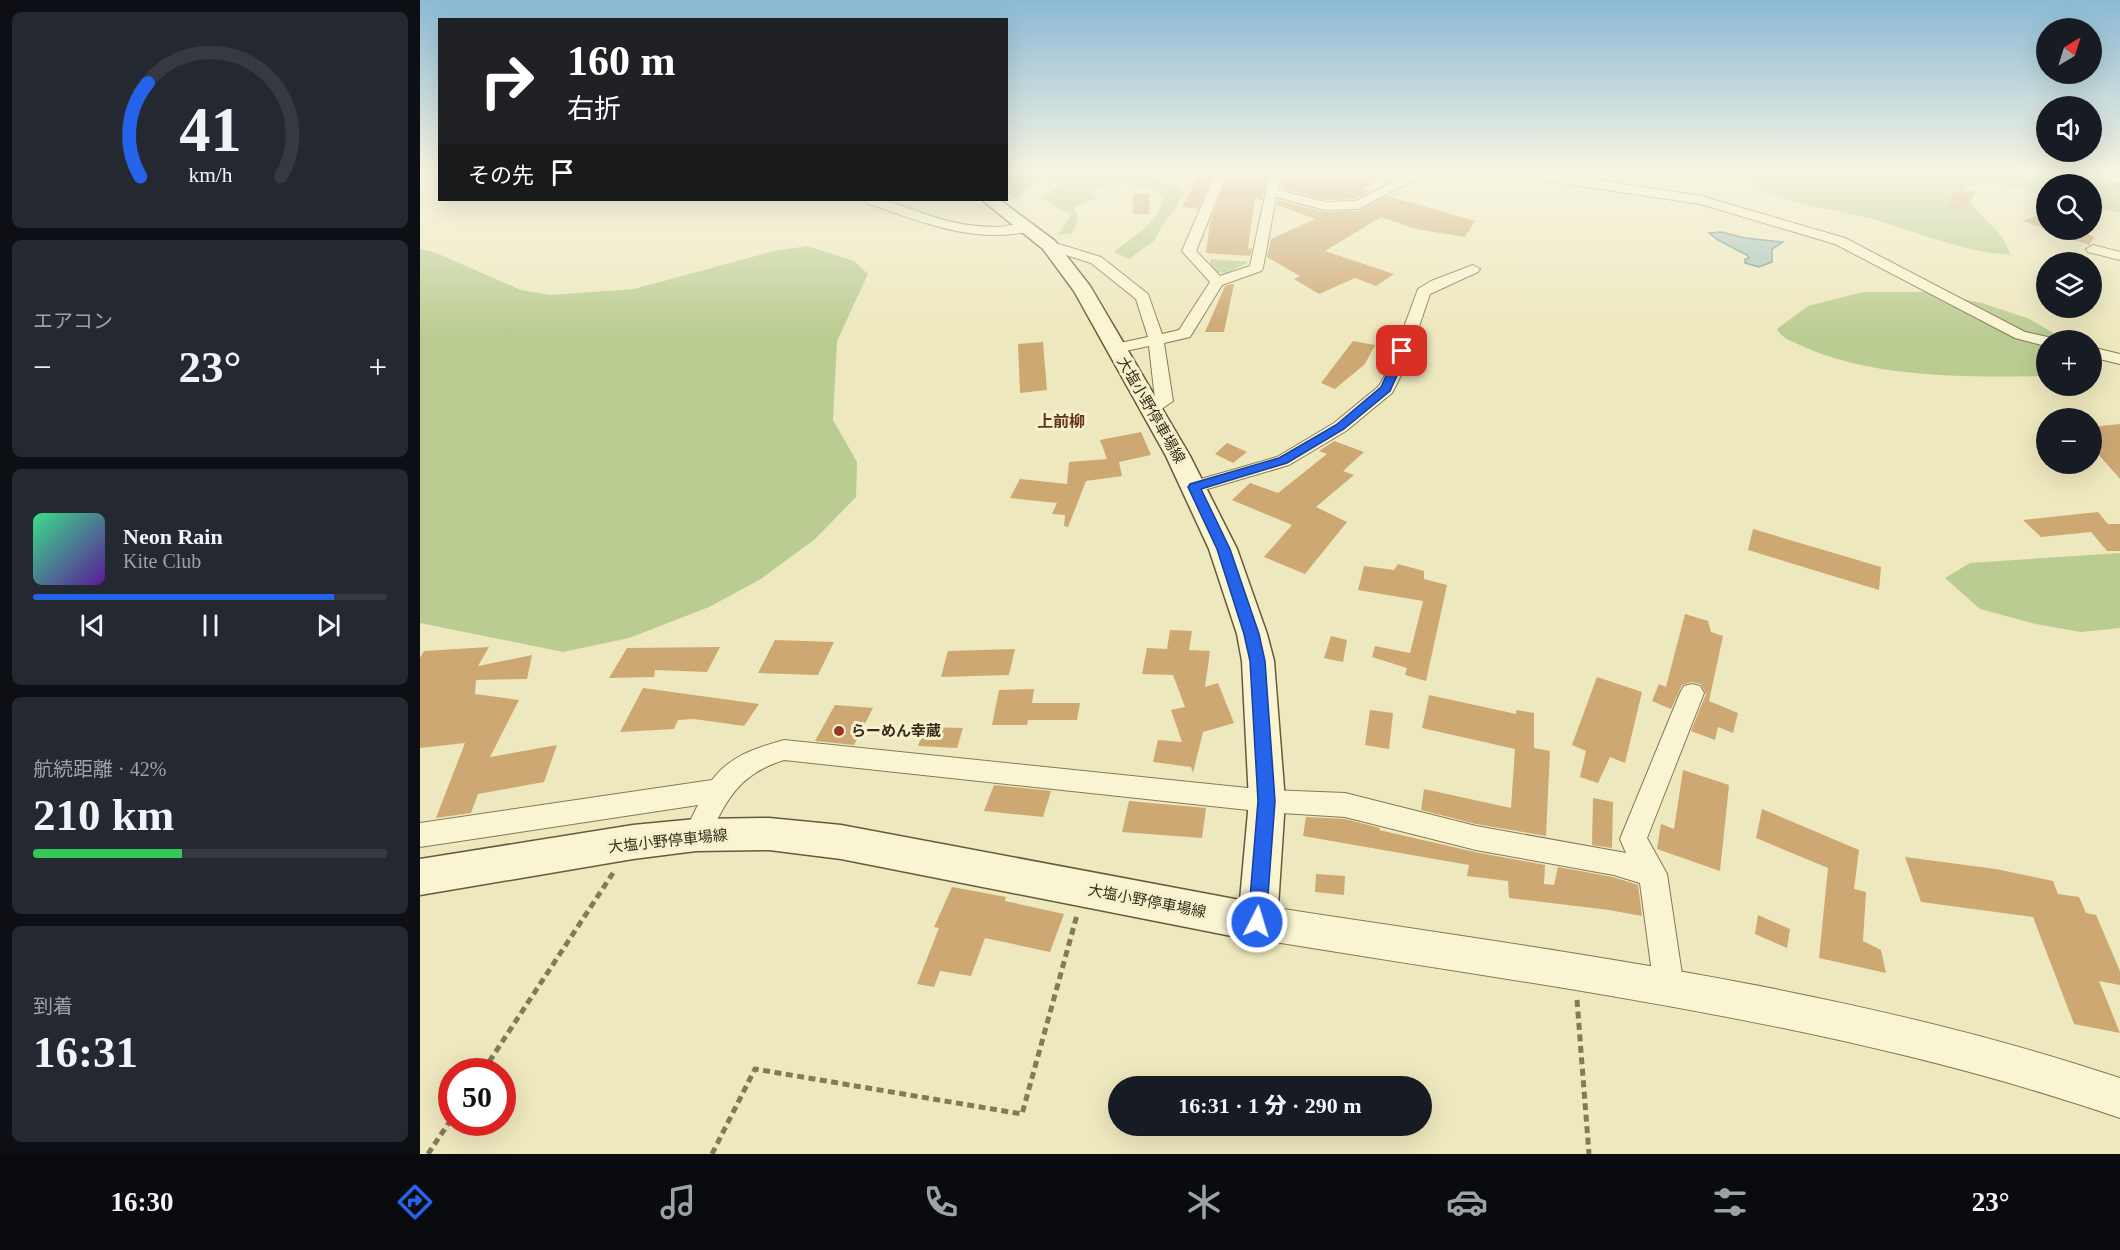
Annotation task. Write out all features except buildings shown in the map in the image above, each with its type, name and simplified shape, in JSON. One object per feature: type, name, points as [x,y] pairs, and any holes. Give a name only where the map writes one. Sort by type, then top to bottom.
[{"type":"main road","name":"大塩小野停車場線","points":[[420,877],[633,842],[696,835],[769,834],[841,842],[1257,922],[1267,801],[1258,661],[1252,634],[1223,549],[1194,487],[1151,408],[1083,290],[1038,237],[1024,226]]},
{"type":"street","points":[[952,226],[1038,237],[1096,260],[1143,297],[1156,339],[1164,401],[1151,408]]},
{"type":"street","points":[[1200,226],[1190,251],[1217,282]]},
{"type":"street","points":[[1116,348],[1185,334],[1217,282],[1256,268],[1264,226]]},
{"type":"street","points":[[1788,226],[1839,241],[2020,335],[2036,339]]},
{"type":"street","points":[[2093,249],[2120,256]]},
{"type":"street","points":[[1194,487],[1283,461],[1340,427],[1386,389],[1397,368],[1423,292],[1436,284],[1473,269]]},
{"type":"street","points":[[2102,355],[2120,359]]},
{"type":"street","points":[[1669,988],[1653,874],[1633,839],[1692,693]]},
{"type":"street","points":[[696,835],[726,778],[764,755],[784,750],[1267,801],[1345,806],[1476,838],[1614,862],[1653,874]]},
{"type":"street","points":[[420,835],[719,790]]},
{"type":"street","points":[[1257,922],[1575,972],[1826,1017],[1967,1049],[2120,1098]]},
{"type":"path","points":[[492,1058],[633,842]]},
{"type":"path","points":[[712,1154],[755,1069],[1022,1114],[1084,889]]},
{"type":"path","points":[[1575,972],[1589,1154]]},
{"type":"path","points":[[428,1154],[440,1136]]},
{"type":"green space","points":[[1064,226],[1075,226],[1072,233],[1058,235]]},
{"type":"green space","points":[[1146,226],[1162,226],[1155,240],[1129,259],[1114,252]]},
{"type":"green space","points":[[1895,226],[1992,226],[2007,245],[2010,255],[1957,246]]},
{"type":"green space","points":[[808,246],[854,261],[868,274],[837,341],[833,420],[857,462],[856,497],[815,539],[761,579],[709,607],[629,638],[563,652],[420,623],[420,249],[434,252],[521,290],[551,295],[634,289],[774,251]]},
{"type":"green space","points":[[1211,259],[1248,262],[1227,273],[1216,272],[1210,263]]},
{"type":"green space","points":[[1863,292],[1929,292],[1982,303],[2030,319],[2048,330],[2036,330],[2036,376],[1922,374],[1860,365],[1830,357],[1784,337],[1777,329],[1808,306]]},
{"type":"green space","points":[[2120,553],[2120,628],[2081,632],[2036,624],[1980,609],[1945,578],[1970,563]]},
{"type":"water","points":[[1721,232],[1745,238],[1783,242],[1772,249],[1772,262],[1759,267],[1745,263],[1745,259],[1749,258],[1747,255],[1709,233]]},
{"type":"place","name":"らーめん幸蔵","points":[[839,731]]},
{"type":"district","name":"上前柳","points":[[1061,421]]},
{"type":"route","points":[[1257,922],[1267,801],[1258,661],[1252,634],[1223,549],[1194,487],[1283,461],[1340,427],[1386,389],[1397,368],[1402,351]]}]
